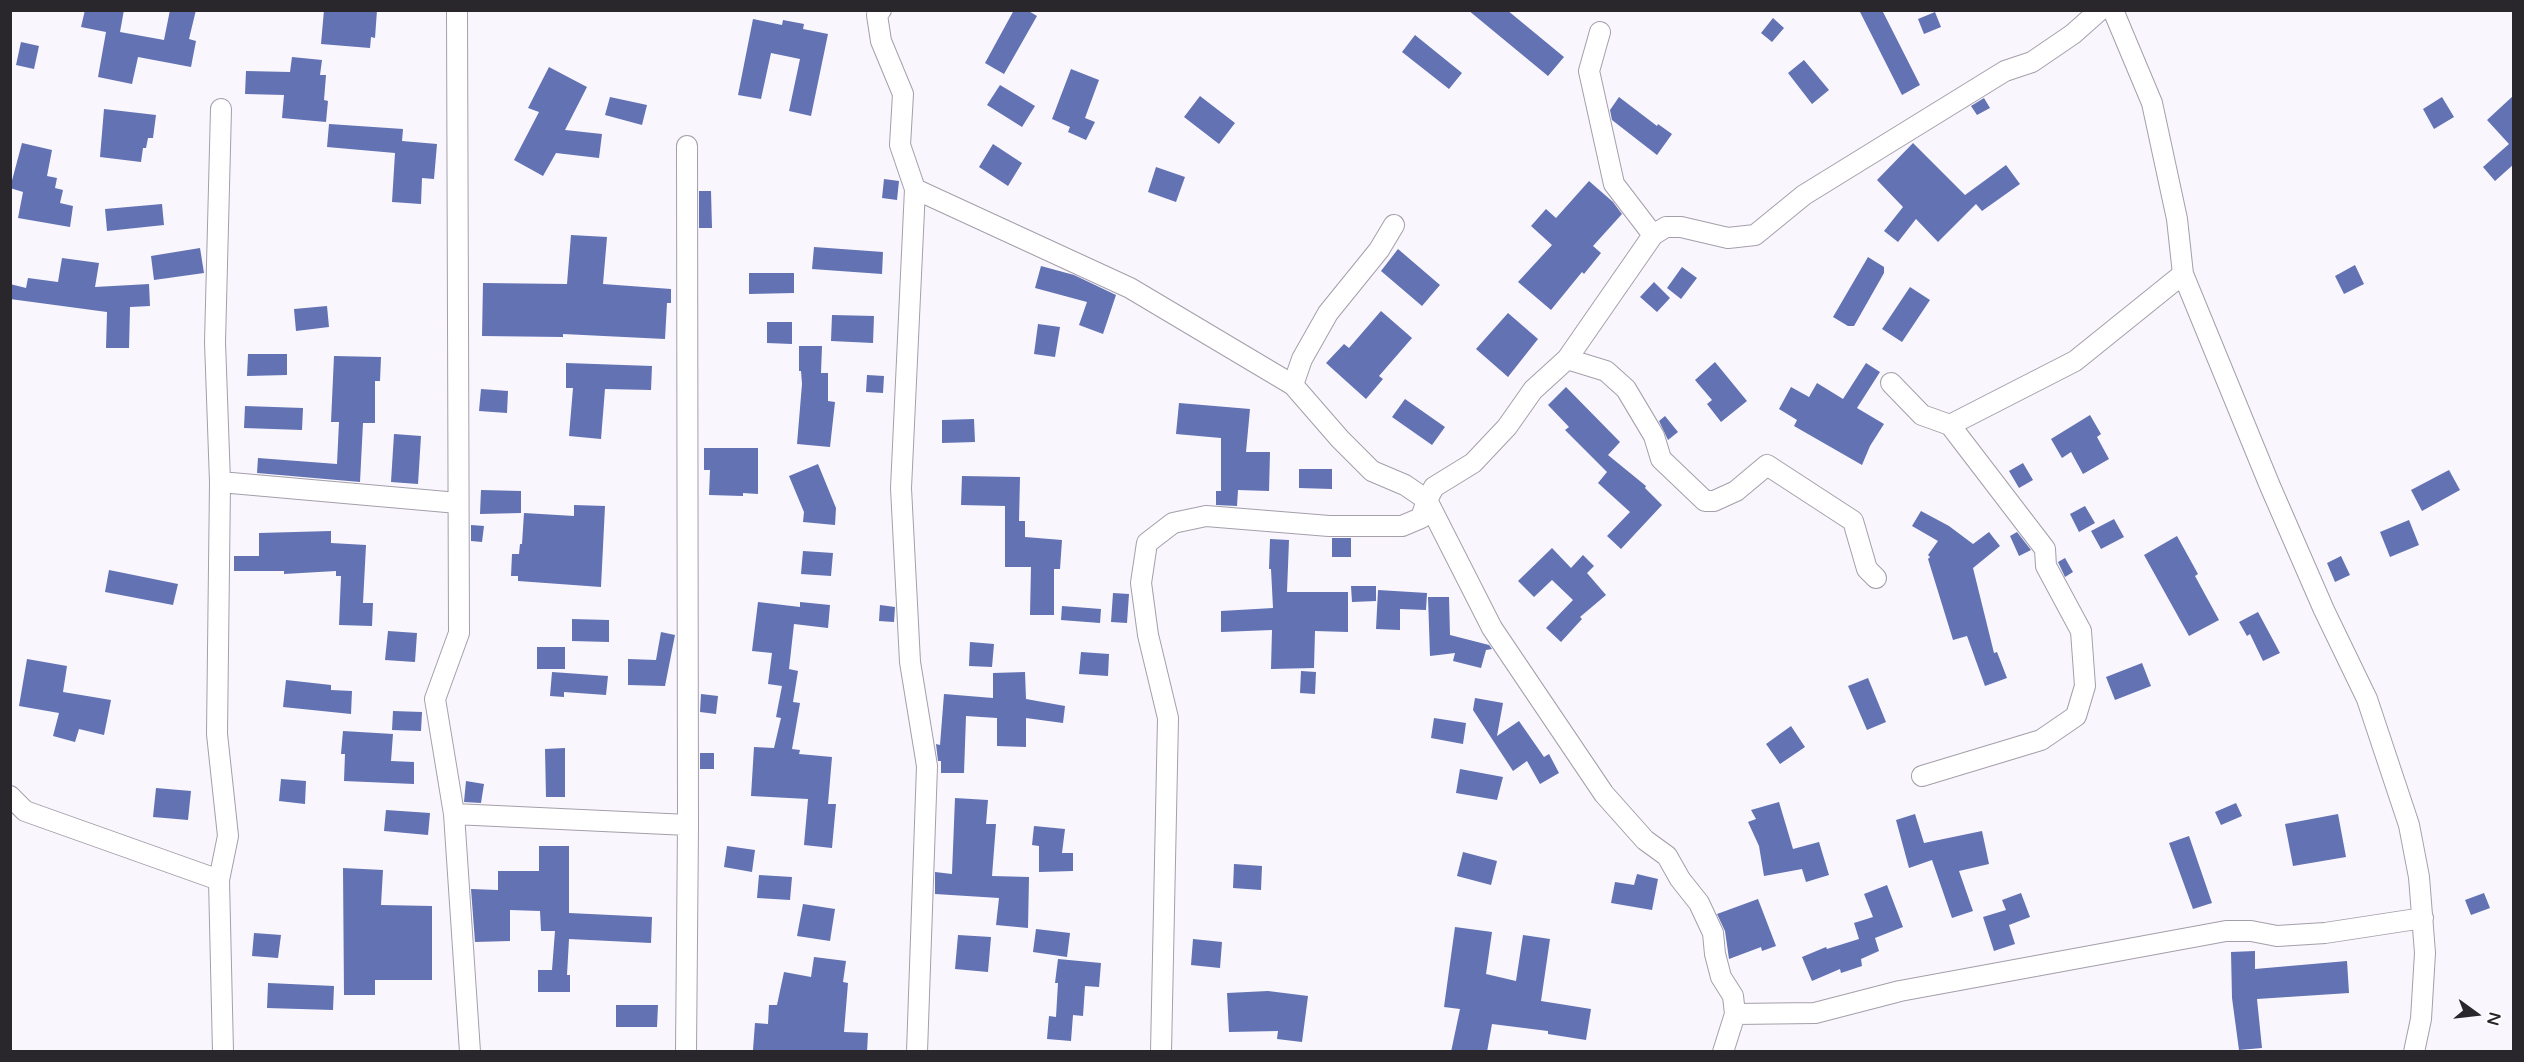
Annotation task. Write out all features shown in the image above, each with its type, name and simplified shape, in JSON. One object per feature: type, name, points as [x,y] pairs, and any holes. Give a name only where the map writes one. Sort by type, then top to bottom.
[{"type":"street","points":[[457,10],[459,633],[435,699],[454,814],[470,1052]]},
{"type":"street","points":[[881,10],[877,15],[881,41],[903,94],[900,144],[915,189],[901,488],[910,662],[927,766],[917,1052]]},
{"type":"street","points":[[1161,1052],[1168,718],[1148,635],[1141,583],[1147,543],[1173,523],[1206,516],[1329,526],[1402,525],[1421,518],[1434,487],[1473,463],[1507,428],[1533,390],[1567,359],[1653,235],[1666,227],[1681,227],[1728,238],[1755,235],[1804,195],[2004,71],[2032,62],[2073,34],[2100,10]]},
{"type":"street","points":[[2113,10],[2152,103],[2177,219],[2183,274],[2284,517],[2367,699],[2409,825],[2423,918],[2425,979],[2421,1019],[2414,1052]]},
{"type":"street","points":[[1600,32],[1589,71],[1614,184],[1653,235]]},
{"type":"street","points":[[221,109],[215,342],[220,482],[217,734],[228,836],[219,880],[223,1052]]},
{"type":"street","points":[[686,1052],[687,146]]},
{"type":"street","points":[[915,189],[1130,288],[1293,385],[1340,439],[1372,471],[1405,485],[1427,500],[1492,628],[1604,794],[1645,840],[1667,856],[1680,879],[1700,903],[1713,933],[1721,977],[1733,996],[1735,1014],[1723,1052]]},
{"type":"street","points":[[1293,385],[1302,359],[1328,313],[1379,250],[1394,225]]},
{"type":"street","points":[[1950,425],[2075,361],[2183,274]]},
{"type":"street","points":[[1567,359],[1606,371],[1626,389],[1654,436],[1661,459],[1706,501],[1714,501],[1736,491],[1767,465],[1853,521],[1867,569],[1876,578]]},
{"type":"street","points":[[1891,383],[1922,415],[1950,425],[2044,549],[2046,566],[2081,631],[2085,686],[2076,716],[2041,740],[1922,776]]},
{"type":"street","points":[[220,482],[458,503]]},
{"type":"street","points":[[10,796],[25,811],[219,880]]},
{"type":"street","points":[[454,814],[688,825]]},
{"type":"street","points":[[1735,1014],[1815,1012],[1900,991],[2226,932],[2251,931],[2277,936],[2325,933],[2423,918]]},
{"type":"building","points":[[85,10],[124,10],[120,32],[164,40],[170,10],[196,10],[189,39],[196,41],[191,67],[138,57],[132,84],[98,77],[106,32],[81,27]]},
{"type":"building","points":[[324,10],[377,10],[375,38],[371,37],[370,48],[321,44]]},
{"type":"building","points":[[1014,10],[1027,10],[1037,16],[1004,74],[985,63]]},
{"type":"building","points":[[1468,10],[1507,10],[1564,57],[1548,76]]},
{"type":"building","points":[[1859,10],[1882,10],[1920,85],[1902,95]]},
{"type":"building","points":[[1935,12],[1941,27],[1924,34],[1918,19]]},
{"type":"building","points":[[1773,18],[1784,28],[1772,42],[1761,33]]},
{"type":"building","points":[[753,19],[782,25],[783,20],[804,24],[803,29],[828,34],[811,116],[789,111],[800,59],[771,53],[761,99],[738,95]]},
{"type":"building","points":[[1415,35],[1462,73],[1449,89],[1402,52]]},
{"type":"building","points":[[21,42],[39,46],[34,69],[16,65]]},
{"type":"building","points":[[292,57],[322,60],[320,75],[326,75],[324,100],[328,101],[326,122],[282,118],[284,95],[245,94],[246,71],[290,72]]},
{"type":"building","points":[[1804,60],[1829,90],[1812,104],[1788,73]]},
{"type":"building","points":[[549,67],[587,87],[565,130],[602,134],[599,158],[556,153],[543,176],[514,160],[539,112],[528,108]]},
{"type":"building","points":[[1071,69],[1099,80],[1085,118],[1095,122],[1086,140],[1068,132],[1070,127],[1052,119]]},
{"type":"building","points":[[1000,85],[1035,106],[1022,127],[987,105]]},
{"type":"building","points":[[2514,95],[2514,164],[2495,181],[2483,167],[2509,144],[2487,120]]},
{"type":"building","points":[[1200,96],[1235,123],[1219,144],[1184,117]]},
{"type":"building","points":[[610,97],[647,105],[642,125],[605,115]]},
{"type":"building","points":[[1619,97],[1657,126],[1658,124],[1672,134],[1657,155],[1612,120],[1610,110]]},
{"type":"building","points":[[2442,97],[2454,117],[2434,129],[2423,109]]},
{"type":"building","points":[[1984,98],[1990,108],[1977,115],[1971,106]]},
{"type":"building","points":[[104,109],[156,115],[153,138],[148,138],[146,148],[143,148],[141,162],[100,157]]},
{"type":"building","points":[[329,124],[403,129],[402,141],[437,144],[434,179],[422,178],[421,204],[392,202],[395,153],[327,147]]},
{"type":"building","points":[[22,143],[52,150],[47,176],[57,178],[55,188],[63,190],[60,203],[73,206],[70,227],[18,218],[23,192],[10,188]]},
{"type":"building","points":[[1913,143],[1965,195],[2006,165],[2020,184],[1982,211],[1976,204],[1938,242],[1916,219],[1898,242],[1884,231],[1903,207],[1877,180]]},
{"type":"building","points":[[993,144],[1022,163],[1008,186],[979,167]]},
{"type":"building","points":[[1156,167],[1185,177],[1176,202],[1148,192]]},
{"type":"building","points":[[884,179],[899,181],[897,200],[882,198]]},
{"type":"building","points":[[1589,181],[1613,202],[1622,214],[1593,246],[1601,253],[1551,310],[1518,282],[1552,245],[1531,226],[1546,209],[1556,218]]},
{"type":"building","points":[[699,191],[711,191],[712,228],[699,228]]},
{"type":"building","points":[[162,204],[164,225],[107,231],[105,209]]},
{"type":"building","points":[[571,235],[607,237],[603,284],[671,289],[671,303],[667,303],[665,339],[563,334],[563,337],[482,336],[483,283],[567,284]]},
{"type":"building","points":[[814,247],[883,252],[882,274],[812,269]]},
{"type":"building","points":[[200,248],[204,273],[154,280],[151,256]]},
{"type":"building","points":[[1398,249],[1440,285],[1422,306],[1381,271]]},
{"type":"building","points":[[1868,257],[1884,267],[1884,273],[1854,326],[1848,326],[1833,317]]},
{"type":"building","points":[[62,258],[99,263],[95,287],[149,284],[150,306],[130,307],[129,348],[106,348],[107,312],[10,299],[10,284],[26,288],[28,278],[58,282]]},
{"type":"building","points":[[2355,265],[2364,284],[2344,294],[2335,276]]},
{"type":"building","points":[[1041,266],[1074,275],[1116,295],[1103,334],[1079,325],[1087,302],[1035,288]]},
{"type":"building","points":[[1682,267],[1697,278],[1681,299],[1667,288]]},
{"type":"building","points":[[749,273],[794,273],[794,293],[749,294]]},
{"type":"building","points":[[1654,282],[1670,298],[1657,312],[1640,297]]},
{"type":"building","points":[[1910,287],[1930,300],[1902,342],[1882,329]]},
{"type":"building","points":[[327,306],[329,327],[296,331],[294,309]]},
{"type":"building","points":[[1381,311],[1412,338],[1379,376],[1383,379],[1366,399],[1326,363],[1344,344],[1349,348]]},
{"type":"building","points":[[1508,313],[1538,339],[1508,377],[1476,349]]},
{"type":"building","points":[[832,315],[874,316],[873,343],[831,341]]},
{"type":"building","points":[[767,322],[792,322],[792,344],[767,343]]},
{"type":"building","points":[[1038,324],[1060,327],[1055,357],[1034,354]]},
{"type":"building","points":[[799,346],[822,346],[821,373],[828,373],[828,401],[835,402],[830,447],[797,444],[802,384],[801,371],[799,371]]},
{"type":"building","points":[[248,354],[287,354],[287,375],[247,376]]},
{"type":"building","points":[[334,356],[381,357],[380,381],[375,381],[375,423],[363,423],[360,482],[257,473],[258,458],[337,464],[339,422],[331,422]]},
{"type":"building","points":[[1715,362],[1747,401],[1721,422],[1707,404],[1712,400],[1695,380]]},
{"type":"building","points":[[566,363],[652,366],[651,390],[605,389],[601,439],[569,436],[573,388],[566,388]]},
{"type":"building","points":[[1866,363],[1880,372],[1857,408],[1884,424],[1870,446],[1862,465],[1794,426],[1797,420],[1779,409],[1791,387],[1809,397],[1817,383],[1843,399]]},
{"type":"building","points":[[867,375],[884,376],[883,393],[866,392]]},
{"type":"building","points":[[1566,387],[1620,442],[1608,455],[1646,486],[1645,488],[1662,505],[1621,549],[1607,536],[1630,512],[1598,483],[1607,472],[1565,430],[1569,427],[1548,405]]},
{"type":"building","points":[[481,389],[508,391],[507,413],[479,411]]},
{"type":"building","points":[[1405,399],[1445,427],[1432,445],[1392,417]]},
{"type":"building","points":[[1179,403],[1250,409],[1246,452],[1270,452],[1269,491],[1238,490],[1237,506],[1216,505],[1216,491],[1221,491],[1221,438],[1176,434]]},
{"type":"building","points":[[245,406],[303,408],[302,430],[244,428]]},
{"type":"building","points":[[2090,415],[2101,434],[2097,437],[2109,459],[2083,474],[2071,452],[2062,458],[2051,439]]},
{"type":"building","points":[[1665,416],[1678,432],[1668,440],[1659,421]]},
{"type":"building","points":[[974,419],[975,442],[942,443],[942,420]]},
{"type":"building","points":[[394,434],[421,436],[418,484],[391,482]]},
{"type":"building","points":[[704,448],[758,448],[758,494],[709,495],[710,470],[704,470]]},
{"type":"building","points":[[2023,463],[2033,480],[2019,488],[2009,471]]},
{"type":"building","points":[[818,464],[836,508],[835,525],[803,522],[804,512],[789,476]]},
{"type":"building","points":[[1299,469],[1332,469],[1332,489],[1299,488]]},
{"type":"building","points":[[2449,470],[2460,490],[2422,511],[2411,490]]},
{"type":"building","points":[[962,476],[1020,477],[1019,521],[1025,521],[1025,537],[1062,540],[1060,569],[1054,569],[1054,615],[1030,615],[1031,567],[1005,567],[1005,506],[961,505]]},
{"type":"building","points":[[481,490],[521,491],[521,513],[480,514]]},
{"type":"building","points":[[574,505],[605,506],[601,587],[518,581],[518,576],[511,576],[512,554],[519,554],[520,544],[522,544],[524,513],[574,516]]},
{"type":"building","points":[[2085,506],[2095,523],[2079,532],[2070,514]]},
{"type":"building","points":[[1921,511],[1949,526],[1973,544],[1989,532],[2000,546],[1973,568],[1994,653],[1997,652],[2007,678],[1985,686],[1967,636],[1953,640],[1928,559],[1930,557],[1928,555],[1938,541],[1912,526]]},
{"type":"building","points":[[2114,519],[2124,537],[2101,549],[2091,531]]},
{"type":"building","points":[[2409,520],[2419,545],[2390,557],[2380,532]]},
{"type":"building","points":[[471,525],[484,526],[482,542],[471,541]]},
{"type":"building","points":[[331,531],[331,543],[366,545],[363,603],[373,603],[372,626],[339,625],[341,576],[336,576],[336,571],[284,574],[284,571],[234,571],[234,556],[259,556],[259,533]]},
{"type":"building","points":[[2017,532],[2031,550],[2019,556],[2010,536]]},
{"type":"building","points":[[2177,536],[2219,620],[2189,636],[2144,555]]},
{"type":"building","points":[[1332,538],[1351,538],[1351,557],[1332,557]]},
{"type":"building","points":[[1270,539],[1289,540],[1287,592],[1348,592],[1348,632],[1315,631],[1314,668],[1271,669],[1272,630],[1221,632],[1221,611],[1273,608],[1271,569],[1269,569]]},
{"type":"building","points":[[1552,548],[1571,568],[1583,555],[1594,566],[1587,573],[1606,595],[1580,617],[1582,619],[1561,642],[1546,628],[1573,600],[1552,580],[1534,597],[1518,581]]},
{"type":"building","points":[[803,551],[833,553],[831,576],[801,574]]},
{"type":"building","points":[[2341,556],[2350,575],[2335,582],[2327,563]]},
{"type":"building","points":[[2065,558],[2073,572],[2065,577],[2058,562]]},
{"type":"building","points":[[109,570],[178,584],[173,605],[105,592]]},
{"type":"building","points":[[1351,586],[1376,586],[1376,601],[1352,602]]},
{"type":"building","points":[[1378,590],[1427,593],[1426,610],[1400,609],[1400,630],[1376,629]]},
{"type":"building","points":[[1113,593],[1129,594],[1127,623],[1111,622]]},
{"type":"building","points":[[1428,597],[1449,597],[1450,635],[1489,645],[1492,649],[1486,650],[1481,668],[1453,661],[1455,653],[1430,656]]},
{"type":"building","points":[[758,602],[800,607],[800,602],[830,605],[828,628],[794,624],[789,669],[798,671],[793,702],[800,703],[792,749],[800,750],[799,754],[832,757],[828,804],[836,804],[832,848],[804,845],[808,799],[751,796],[754,747],[774,748],[781,718],[776,717],[782,686],[768,684],[772,653],[752,651]]},
{"type":"building","points":[[880,605],[895,607],[894,622],[879,621]]},
{"type":"building","points":[[1062,606],[1101,609],[1100,623],[1061,620]]},
{"type":"building","points":[[2258,612],[2280,653],[2263,661],[2250,634],[2247,636],[2239,622]]},
{"type":"building","points":[[572,619],[609,620],[609,642],[572,641]]},
{"type":"building","points":[[388,631],[417,633],[415,662],[385,660]]},
{"type":"building","points":[[661,632],[675,635],[665,686],[628,685],[628,659],[656,660]]},
{"type":"building","points":[[970,642],[994,644],[992,667],[969,666]]},
{"type":"building","points":[[537,647],[565,647],[565,669],[537,669]]},
{"type":"building","points":[[1081,652],[1109,654],[1108,676],[1079,674]]},
{"type":"building","points":[[27,659],[67,666],[63,692],[111,700],[104,735],[79,729],[75,742],[53,736],[59,713],[19,706]]},
{"type":"building","points":[[2142,663],[2151,686],[2115,700],[2106,677]]},
{"type":"building","points":[[1301,671],[1316,672],[1315,694],[1300,693]]},
{"type":"building","points":[[552,672],[608,676],[606,695],[564,692],[564,697],[550,696]]},
{"type":"building","points":[[1025,672],[1026,699],[1065,706],[1063,723],[1026,718],[1026,747],[997,746],[997,718],[966,716],[964,773],[941,773],[941,761],[938,761],[936,744],[940,745],[944,694],[993,698],[993,673]]},
{"type":"building","points":[[1868,678],[1886,722],[1867,730],[1848,686]]},
{"type":"building","points":[[286,680],[331,685],[331,690],[352,691],[351,714],[283,707]]},
{"type":"building","points":[[701,694],[718,696],[716,714],[700,712]]},
{"type":"building","points":[[1475,698],[1503,703],[1497,736],[1519,721],[1544,757],[1549,754],[1559,773],[1540,784],[1527,761],[1513,771],[1473,710]]},
{"type":"building","points":[[393,711],[422,712],[421,731],[392,730]]},
{"type":"building","points":[[1434,718],[1466,723],[1463,744],[1431,738]]},
{"type":"building","points":[[1791,726],[1805,747],[1780,764],[1766,744]]},
{"type":"building","points":[[343,731],[393,734],[391,761],[414,762],[414,784],[344,781],[345,754],[341,754]]},
{"type":"building","points":[[565,748],[565,797],[546,797],[545,749]]},
{"type":"building","points":[[700,753],[714,753],[714,769],[700,769]]},
{"type":"building","points":[[1460,769],[1503,777],[1497,800],[1456,793]]},
{"type":"building","points":[[281,779],[306,781],[305,804],[279,801]]},
{"type":"building","points":[[466,781],[484,784],[481,803],[464,802]]},
{"type":"building","points":[[156,788],[191,791],[188,820],[153,817]]},
{"type":"building","points":[[955,798],[988,800],[986,824],[996,824],[992,876],[1029,877],[1028,928],[996,925],[999,898],[935,894],[935,872],[952,874]]},
{"type":"building","points":[[1779,802],[1793,849],[1819,842],[1829,875],[1806,882],[1802,869],[1764,876],[1759,846],[1748,822],[1756,819],[1751,810]]},
{"type":"building","points":[[2236,803],[2242,816],[2221,825],[2215,812]]},
{"type":"building","points":[[386,810],[430,813],[428,835],[384,831]]},
{"type":"building","points":[[1915,814],[1924,843],[1982,831],[1989,864],[1959,871],[1973,911],[1952,918],[1932,860],[1909,868],[1896,820]]},
{"type":"building","points":[[2338,814],[2346,857],[2293,866],[2285,824]]},
{"type":"building","points":[[1034,826],[1065,829],[1062,853],[1073,853],[1073,871],[1039,872],[1039,846],[1032,845]]},
{"type":"building","points":[[2189,836],[2212,903],[2193,909],[2169,843]]},
{"type":"building","points":[[539,846],[569,846],[569,913],[652,917],[651,943],[569,939],[567,975],[570,975],[570,992],[538,992],[538,970],[552,970],[555,931],[541,931],[540,911],[510,910],[510,941],[475,942],[471,889],[498,890],[498,871],[539,871]]},
{"type":"building","points":[[727,846],[755,850],[752,872],[724,867]]},
{"type":"building","points":[[1463,852],[1497,861],[1491,885],[1457,876]]},
{"type":"building","points":[[1234,864],[1262,866],[1261,890],[1233,888]]},
{"type":"building","points":[[343,868],[383,870],[381,905],[432,906],[432,980],[375,980],[375,995],[344,995]]},
{"type":"building","points":[[1637,874],[1658,879],[1652,910],[1611,903],[1615,882],[1634,885]]},
{"type":"building","points":[[759,875],[792,877],[790,900],[757,898]]},
{"type":"building","points":[[1887,885],[1903,927],[1875,938],[1879,951],[1861,959],[1862,966],[1841,973],[1840,969],[1812,981],[1802,957],[1826,947],[1827,949],[1859,939],[1854,923],[1873,917],[1864,894]]},
{"type":"building","points":[[2021,893],[2030,917],[2009,925],[2015,944],[1994,951],[1983,917],[2006,910],[2002,900]]},
{"type":"building","points":[[2484,893],[2490,908],[2471,915],[2465,900]]},
{"type":"building","points":[[1758,899],[1776,946],[1762,951],[1761,947],[1729,959],[1725,931],[1717,914]]},
{"type":"building","points":[[803,904],[835,909],[830,941],[797,936]]},
{"type":"building","points":[[1455,927],[1492,932],[1486,974],[1516,981],[1523,935],[1550,939],[1541,1001],[1591,1009],[1586,1040],[1548,1034],[1548,1031],[1492,1024],[1487,1052],[1451,1052],[1460,1009],[1444,1007]]},
{"type":"building","points":[[1036,929],[1070,933],[1067,957],[1033,952]]},
{"type":"building","points":[[254,933],[281,935],[278,958],[252,956]]},
{"type":"building","points":[[958,935],[991,937],[988,972],[955,969]]},
{"type":"building","points":[[1193,939],[1222,942],[1220,968],[1191,965]]},
{"type":"building","points":[[2255,951],[2255,969],[2347,961],[2349,993],[2257,999],[2262,1048],[2239,1050],[2232,998],[2231,952]]},
{"type":"building","points":[[814,957],[846,961],[843,982],[848,983],[844,1032],[868,1033],[867,1052],[753,1050],[755,1023],[768,1024],[769,1005],[777,1005],[784,972],[811,977]]},
{"type":"building","points":[[1058,959],[1101,963],[1099,987],[1085,986],[1083,1016],[1073,1015],[1071,1041],[1047,1039],[1049,1016],[1056,1017],[1058,983],[1055,983]]},
{"type":"building","points":[[268,983],[334,986],[333,1010],[267,1008]]},
{"type":"building","points":[[1268,991],[1308,996],[1302,1042],[1277,1039],[1278,1031],[1229,1032],[1227,993]]},
{"type":"building","points":[[616,1005],[658,1005],[657,1027],[616,1027]]}]
